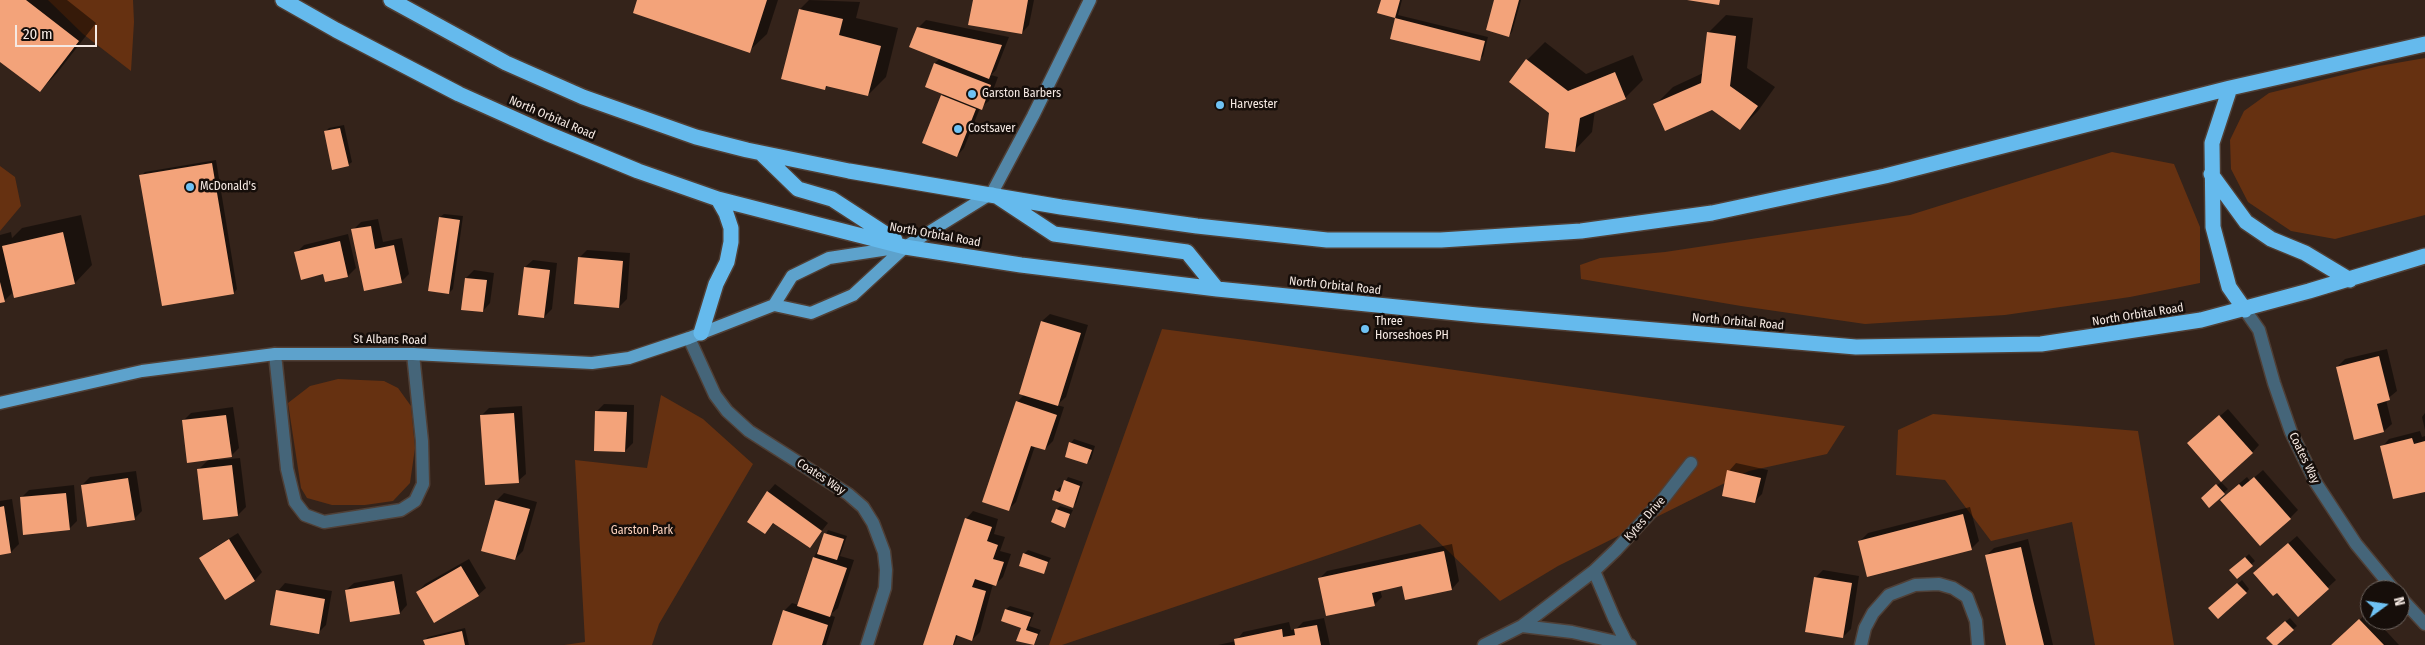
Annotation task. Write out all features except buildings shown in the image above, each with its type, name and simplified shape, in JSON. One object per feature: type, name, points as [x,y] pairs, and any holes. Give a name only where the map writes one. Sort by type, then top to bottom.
[{"type":"highway","name":"North Orbital Road","points":[[283,0],[336,30],[460,94],[520,122],[638,171],[718,199],[904,246],[1021,265],[1476,315],[1856,348],[2040,344],[2145,330],[2245,310],[2425,256]]},
{"type":"highway","points":[[392,0],[506,63],[583,97],[696,137],[762,154],[849,171],[1061,207],[1197,226],[1327,240],[1441,240],[1581,231],[1712,213],[1875,178],[2230,88],[2425,44]]},
{"type":"highway","points":[[2230,88],[2212,143],[2213,227],[2230,286],[2245,310]]},
{"type":"highway","points":[[762,154],[798,189],[832,199],[904,246]]},
{"type":"highway","points":[[2211,174],[2246,222],[2272,239],[2306,253],[2350,280]]},
{"type":"highway","points":[[992,194],[1054,234],[1187,252],[1217,288]]},
{"type":"highway","points":[[695,336],[727,262],[731,242],[731,228],[726,213],[718,199]]},
{"type":"main road","points":[[904,246],[829,258],[792,276],[774,305],[811,313],[853,294],[904,246],[992,194]]},
{"type":"main road","name":"St Albans Road","points":[[0,404],[142,370],[275,354],[413,354],[592,363],[629,358],[695,336],[774,305]]},
{"type":"street","points":[[992,194],[1090,0]]},
{"type":"street","name":"Coates Way","points":[[2245,310],[2259,330],[2274,384],[2291,432],[2316,483],[2356,544],[2386,580]]},
{"type":"street","name":"Coates Way","points":[[695,336],[716,395],[727,410],[749,431],[848,494],[863,508],[873,523],[884,552],[886,570],[885,588],[867,645]]},
{"type":"street","points":[[275,354],[287,469],[295,502],[305,516],[324,522],[401,510],[415,501],[423,484],[422,441],[413,354]]},
{"type":"street","name":"Kytes Drive","points":[[1484,645],[1522,626],[1594,570],[1642,523],[1690,463]]},
{"type":"street","points":[[1594,570],[1614,618],[1629,644]]},
{"type":"street","points":[[1861,645],[1865,628],[1874,613],[1889,595],[1915,585],[1939,584],[1953,588],[1967,597],[1976,621],[1978,645]]},
{"type":"street","points":[[2410,608],[2425,624]]},
{"type":"street","points":[[1522,626],[1572,632],[1629,644]]},
{"type":"green space","points":[[48,0],[133,0],[134,22],[131,71],[83,34]]},
{"type":"green space","points":[[2425,58],[2425,215],[2335,239],[2291,231],[2248,202],[2231,169],[2230,140],[2244,111],[2269,93],[2379,66]]},
{"type":"green space","points":[[2112,152],[2174,164],[2200,227],[2200,283],[2130,297],[2005,315],[1865,324],[1741,306],[1581,279],[1580,265],[1600,258],[1665,252],[1910,215]]},
{"type":"green space","points":[[0,166],[15,177],[21,206],[0,231]]},
{"type":"green space","points":[[1162,329],[1845,426],[1827,454],[1749,471],[1558,566],[1500,601],[1420,524],[1062,645],[1049,645]]},
{"type":"green space","points":[[338,379],[384,381],[398,388],[411,406],[415,448],[410,483],[393,501],[365,505],[332,505],[307,498],[301,488],[288,403],[310,386]]},
{"type":"green space","name":"Garston Park","points":[[661,395],[703,419],[753,464],[659,624],[652,645],[564,645],[585,642],[575,460],[647,468]]},
{"type":"green space","points":[[1933,414],[2138,431],[2174,645],[2095,645],[2072,522],[1991,541],[1945,480],[1896,475],[1898,430]]},
{"type":"place","name":"Garston Barbers","points":[[972,94]]},
{"type":"place","name":"Harvester","points":[[1220,105]]},
{"type":"place","name":"Costsaver","points":[[958,129]]},
{"type":"place","name":"McDonald's","points":[[190,187]]},
{"type":"place","name":"Three Horseshoes PH","points":[[1365,329]]}]
